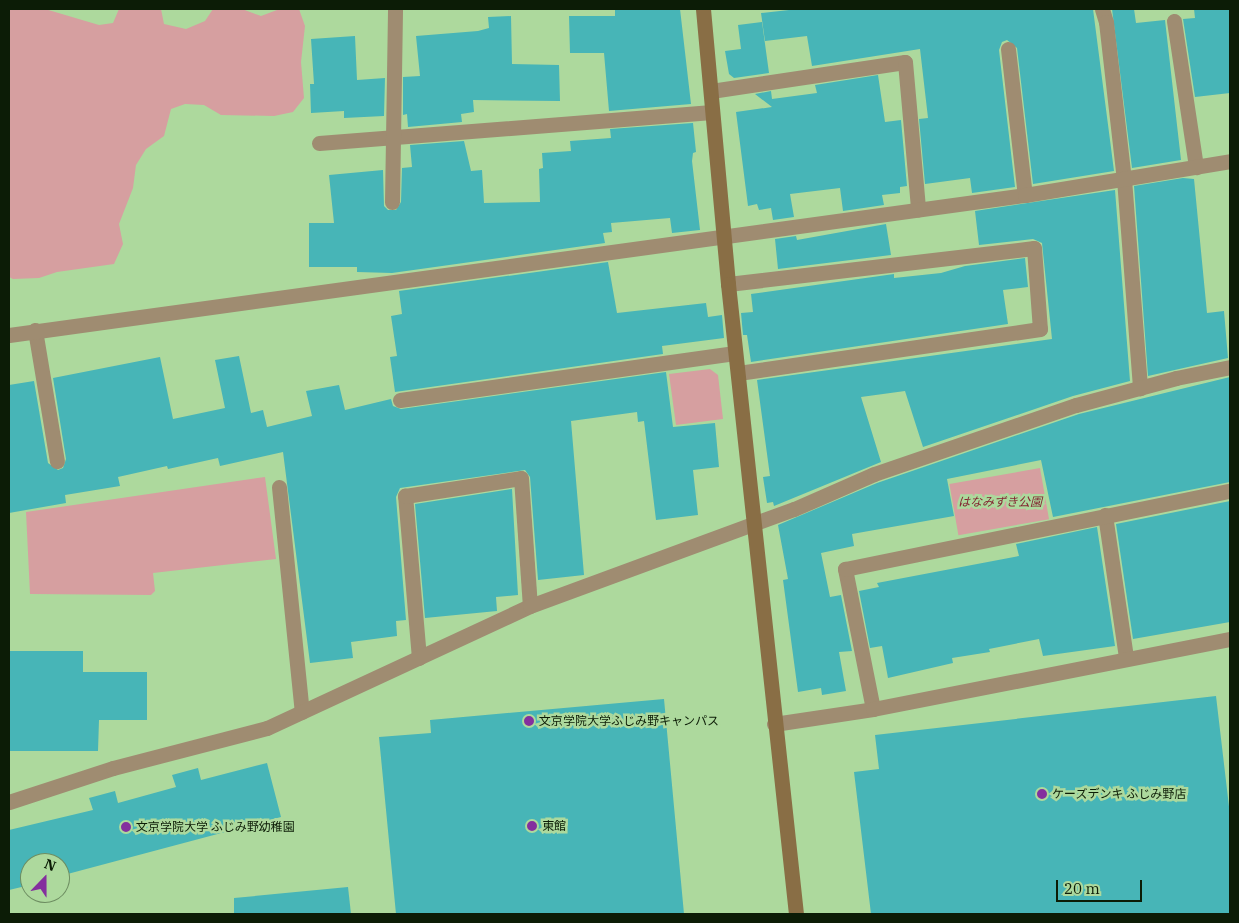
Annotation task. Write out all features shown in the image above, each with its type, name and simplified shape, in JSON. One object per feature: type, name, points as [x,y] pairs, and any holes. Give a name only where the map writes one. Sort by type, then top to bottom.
[{"type":"street","points":[[392,202],[395,9]]},
{"type":"street","points":[[704,9],[723,235],[752,523],[796,914]]},
{"type":"street","points":[[1102,9],[1106,22],[1124,179],[1140,388]]},
{"type":"street","points":[[1174,21],[1196,167]]},
{"type":"street","points":[[1008,49],[1025,195]]},
{"type":"street","points":[[711,91],[905,62],[918,209]]},
{"type":"street","points":[[319,142],[712,112]]},
{"type":"street","points":[[9,335],[723,235],[1025,195],[1230,161]]},
{"type":"street","points":[[728,284],[1034,248],[1040,329],[738,374]]},
{"type":"street","points":[[35,330],[57,460]]},
{"type":"street","points":[[400,400],[735,353]]},
{"type":"street","points":[[9,802],[113,768],[267,728],[530,606],[930,454],[1076,405],[1230,367]]},
{"type":"street","points":[[419,658],[405,496],[522,478],[530,606]]},
{"type":"street","points":[[279,487],[302,712]]},
{"type":"street","points":[[873,709],[845,569],[1230,491]]},
{"type":"street","points":[[1105,515],[1126,658]]},
{"type":"street","points":[[774,724],[873,709],[1230,639]]},
{"type":"green space","points":[[9,9],[45,9],[99,25],[113,23],[119,9],[161,9],[164,24],[186,29],[205,21],[213,9],[242,9],[261,16],[277,10],[299,9],[305,26],[301,62],[304,98],[293,112],[274,116],[221,115],[204,105],[185,104],[171,109],[164,136],[146,149],[136,165],[133,188],[119,224],[123,244],[114,264],[57,272],[39,278],[13,279],[9,277]]},
{"type":"green space","points":[[710,369],[718,375],[723,419],[676,425],[669,374]]},
{"type":"green space","name":"はなみずき公園","points":[[1040,468],[1049,519],[958,535],[949,484]]},
{"type":"green space","points":[[265,477],[276,559],[153,573],[155,591],[151,595],[30,594],[26,512]]},
{"type":"building","points":[[615,9],[680,9],[691,104],[609,111],[604,53],[570,53],[569,16],[615,16]]},
{"type":"building","points":[[798,9],[1093,9],[1114,171],[1033,184],[1017,48],[1007,40],[1002,42],[999,50],[1015,187],[972,193],[970,178],[925,184],[919,119],[928,118],[920,49],[812,66],[807,36],[765,41],[761,13]]},
{"type":"building","points":[[1112,9],[1134,9],[1136,23],[1165,20],[1181,160],[1132,168]]},
{"type":"building","points":[[1194,9],[1230,9],[1230,93],[1195,97],[1183,19],[1195,18]]},
{"type":"building","points":[[511,16],[512,64],[559,65],[560,101],[473,100],[474,112],[461,114],[462,122],[408,127],[407,114],[403,115],[403,77],[420,76],[416,36],[478,31],[489,28],[488,17]]},
{"type":"building","points":[[762,22],[769,73],[734,78],[729,74],[725,51],[741,49],[738,25]]},
{"type":"building","points":[[355,36],[357,80],[385,78],[384,116],[344,118],[344,111],[311,113],[310,84],[314,84],[311,39]]},
{"type":"building","points":[[878,75],[885,122],[901,120],[907,186],[900,187],[900,193],[882,195],[884,205],[843,211],[840,188],[790,194],[794,217],[773,220],[771,208],[759,210],[757,204],[748,206],[736,112],[772,107],[755,94],[771,91],[772,99],[817,93],[815,85]]},
{"type":"building","points":[[693,123],[696,152],[693,153],[692,161],[700,230],[672,233],[670,218],[611,223],[612,232],[603,233],[605,243],[392,273],[357,272],[357,267],[309,267],[309,223],[334,223],[329,175],[383,170],[384,206],[388,210],[396,210],[401,202],[402,168],[412,167],[410,145],[464,141],[471,171],[482,170],[484,203],[540,202],[539,169],[543,168],[542,153],[571,151],[570,141],[611,138],[610,129]]},
{"type":"building","points":[[1183,178],[1194,179],[1207,313],[1224,311],[1228,358],[1148,376],[1134,186]]},
{"type":"building","points":[[1115,190],[1130,381],[1073,396],[923,447],[905,391],[861,397],[881,462],[774,506],[773,502],[767,503],[763,477],[770,476],[757,380],[1052,339],[1042,243],[1033,239],[979,245],[975,211]]},
{"type":"building","points":[[886,224],[891,255],[778,269],[775,239],[796,236],[797,240]]},
{"type":"building","points":[[1025,258],[1028,287],[1003,290],[1008,324],[751,362],[747,335],[743,335],[741,313],[753,312],[751,294],[894,274],[894,278],[941,273],[965,266]]},
{"type":"building","points":[[608,262],[617,313],[706,303],[708,317],[722,315],[724,338],[662,346],[663,354],[395,392],[390,357],[397,356],[391,316],[402,314],[399,291]]},
{"type":"building","points":[[239,356],[251,413],[263,410],[267,427],[312,416],[306,391],[339,385],[345,410],[391,399],[393,406],[401,409],[666,372],[673,427],[715,423],[719,467],[693,470],[698,515],[656,520],[644,421],[638,422],[637,412],[571,421],[584,575],[538,580],[530,477],[525,470],[400,488],[396,497],[406,620],[396,621],[397,636],[351,642],[353,658],[310,663],[283,452],[220,466],[218,458],[168,469],[167,466],[118,477],[120,486],[65,495],[66,503],[9,513],[9,385],[34,381],[48,463],[58,470],[63,468],[66,459],[53,378],[160,357],[173,419],[225,408],[215,360]]},
{"type":"building","points":[[1230,377],[1230,482],[1053,517],[1041,460],[947,479],[954,516],[852,534],[854,546],[821,553],[830,597],[841,595],[852,651],[839,652],[846,691],[822,695],[821,688],[798,692],[783,580],[788,579],[778,525],[877,483],[1079,414]]},
{"type":"building","points":[[512,489],[518,595],[496,597],[497,611],[425,618],[415,504]]},
{"type":"building","points":[[1230,501],[1230,622],[1133,639],[1116,524]]},
{"type":"building","points":[[1097,527],[1115,646],[1043,656],[1039,639],[989,649],[990,652],[952,658],[953,663],[888,678],[882,646],[870,648],[859,591],[879,587],[877,583],[1019,556],[1016,544]]},
{"type":"building","points":[[9,651],[83,651],[83,672],[147,672],[147,720],[99,720],[98,751],[9,751]]},
{"type":"building","name":"ケーズデンキ ふじみ野店","points":[[1216,696],[1230,815],[1230,914],[871,914],[854,772],[879,769],[875,735]]},
{"type":"building","name":"東館","points":[[664,699],[684,914],[396,914],[379,737],[431,733],[430,720]]},
{"type":"building","name":"文京学院大学 ふじみ野幼稚園","points":[[267,763],[281,817],[70,873],[70,853],[20,853],[20,887],[9,890],[9,830],[93,810],[89,798],[115,791],[118,803],[176,787],[172,775],[198,768],[201,780]]},
{"type":"building","points":[[348,887],[351,914],[234,914],[234,898]]},
{"type":"place","name":"文京学院大学ふじみ野キャンパス","points":[[529,721]]},
{"type":"place","name":"ケーズデンキ ふじみ野店","points":[[1042,794]]},
{"type":"place","name":"東館","points":[[532,826]]},
{"type":"place","name":"文京学院大学 ふじみ野幼稚園","points":[[126,827]]}]
